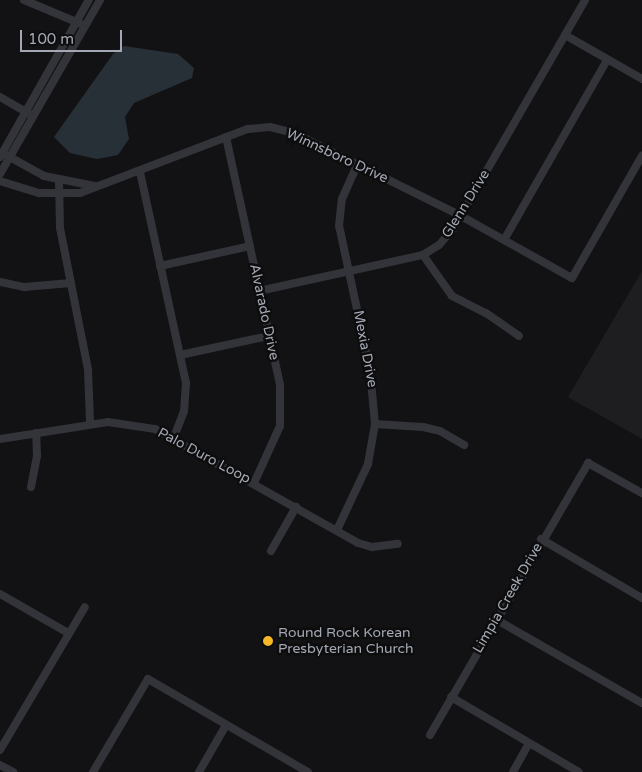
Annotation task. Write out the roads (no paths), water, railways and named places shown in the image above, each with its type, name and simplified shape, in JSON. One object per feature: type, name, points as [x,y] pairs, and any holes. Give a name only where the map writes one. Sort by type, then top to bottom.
[{"type":"street","points":[[24,0],[82,24]]},
{"type":"street","points":[[82,24],[89,0]]},
{"type":"street","points":[[0,174],[30,114],[82,24],[100,0]]},
{"type":"street","name":"Glenn Drive","points":[[259,291],[423,255],[446,238],[585,0]]},
{"type":"street","points":[[565,35],[642,79]]},
{"type":"street","points":[[504,240],[607,60]]},
{"type":"street","points":[[0,97],[30,114]]},
{"type":"street","points":[[1,154],[30,114]]},
{"type":"street","name":"Winnsboro Drive","points":[[0,181],[39,193],[80,193],[140,172],[248,129],[270,127],[294,133],[460,216],[572,278],[642,156]]},
{"type":"street","name":"Alvarado Drive","points":[[226,137],[280,385],[280,426],[254,483]]},
{"type":"street","name":"Winnsboro Drive","points":[[1,154],[59,180],[96,186]]},
{"type":"street","name":"Mexia Drive","points":[[337,530],[368,464],[375,424],[370,370],[349,271],[339,212],[357,166]]},
{"type":"street","points":[[140,172],[187,394],[174,437]]},
{"type":"street","points":[[59,180],[60,228],[88,370],[90,423]]},
{"type":"street","points":[[160,266],[250,246]]},
{"type":"street","points":[[423,255],[452,296],[486,313],[519,336]]},
{"type":"street","points":[[0,282],[24,287],[71,283]]},
{"type":"street","points":[[180,355],[269,336]]},
{"type":"street","name":"Palo Duro Loop","points":[[0,439],[90,423],[131,423],[174,437],[337,530],[372,546],[398,544]]},
{"type":"street","points":[[375,424],[423,427],[440,431],[464,445]]},
{"type":"street","points":[[31,487],[37,456],[36,433]]},
{"type":"street","name":"Limpia Creek Drive","points":[[430,735],[497,620],[541,539],[588,463],[642,493]]},
{"type":"street","points":[[271,551],[296,507]]},
{"type":"street","points":[[541,539],[642,598]]},
{"type":"street","points":[[0,594],[68,633]]},
{"type":"street","points":[[0,750],[85,607]]},
{"type":"street","points":[[497,620],[642,703]]},
{"type":"street","points":[[93,772],[148,679],[305,771]]},
{"type":"street","points":[[451,698],[579,772]]},
{"type":"street","points":[[199,772],[226,724]]},
{"type":"street","points":[[513,772],[529,742]]},
{"type":"street","points":[[0,765],[13,772]]},
{"type":"place","name":"Round Rock Korean Presbyterian Church","points":[[268,641]]}]
